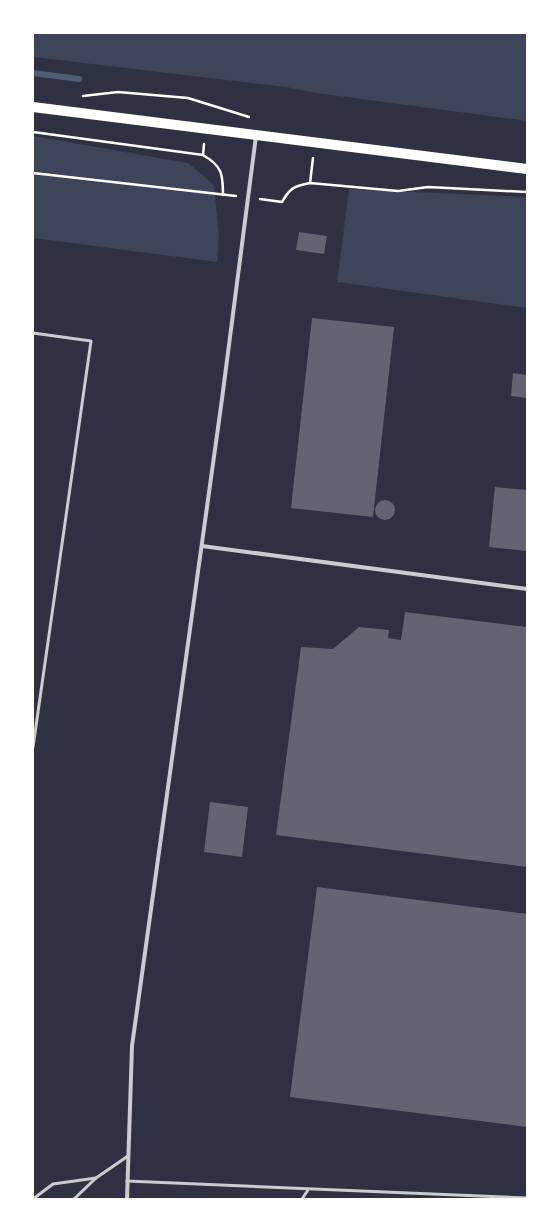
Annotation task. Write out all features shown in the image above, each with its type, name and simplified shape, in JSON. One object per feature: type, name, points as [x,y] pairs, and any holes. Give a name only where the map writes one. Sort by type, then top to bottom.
[{"type":"main road","points":[[33,107],[527,168]]},
{"type":"street","points":[[127,1199],[132,1046],[202,546],[249,198],[256,135]]},
{"type":"street","points":[[202,546],[527,589]]},
{"type":"lane","points":[[33,333],[91,341],[33,747]]},
{"type":"lane","points":[[74,1199],[96,1178],[128,1156]]},
{"type":"lane","points":[[33,1199],[53,1184],[96,1178]]},
{"type":"lane","points":[[127,1181],[308,1190],[527,1198]]},
{"type":"lane","points":[[302,1199],[308,1190]]},
{"type":"path","points":[[77,96],[118,92],[188,98],[256,119]]},
{"type":"path","points":[[33,132],[203,155],[213,161],[219,168],[223,177],[223,195]]},
{"type":"path","points":[[33,173],[282,202],[288,191],[298,185],[310,184],[398,191],[428,187],[527,192]]},
{"type":"shaded area","points":[[33,33],[527,33],[527,121],[316,93],[286,87],[33,57]]},
{"type":"shaded area","points":[[33,136],[188,163],[214,185],[219,236],[217,262],[33,238]]},
{"type":"shaded area","points":[[349,189],[527,197],[527,308],[337,282]]},
{"type":"building","points":[[299,232],[327,236],[324,254],[296,250]]},
{"type":"building","points":[[312,318],[394,327],[373,517],[291,508]]},
{"type":"building","points":[[513,373],[527,375],[527,398],[511,396]]},
{"type":"building","points":[[495,487],[527,490],[527,551],[489,547]]},
{"type":"building","points":[[381,500],[389,500],[395,506],[395,514],[389,520],[381,520],[375,514],[375,506]]},
{"type":"building","points":[[405,612],[527,627],[527,867],[276,835],[301,647],[333,649],[359,627],[389,630],[388,638],[401,640]]},
{"type":"building","points":[[210,802],[248,807],[242,857],[204,852]]},
{"type":"building","points":[[317,887],[527,914],[527,1127],[290,1097]]},
{"type":"waterway","points":[[33,73],[79,79]]}]
